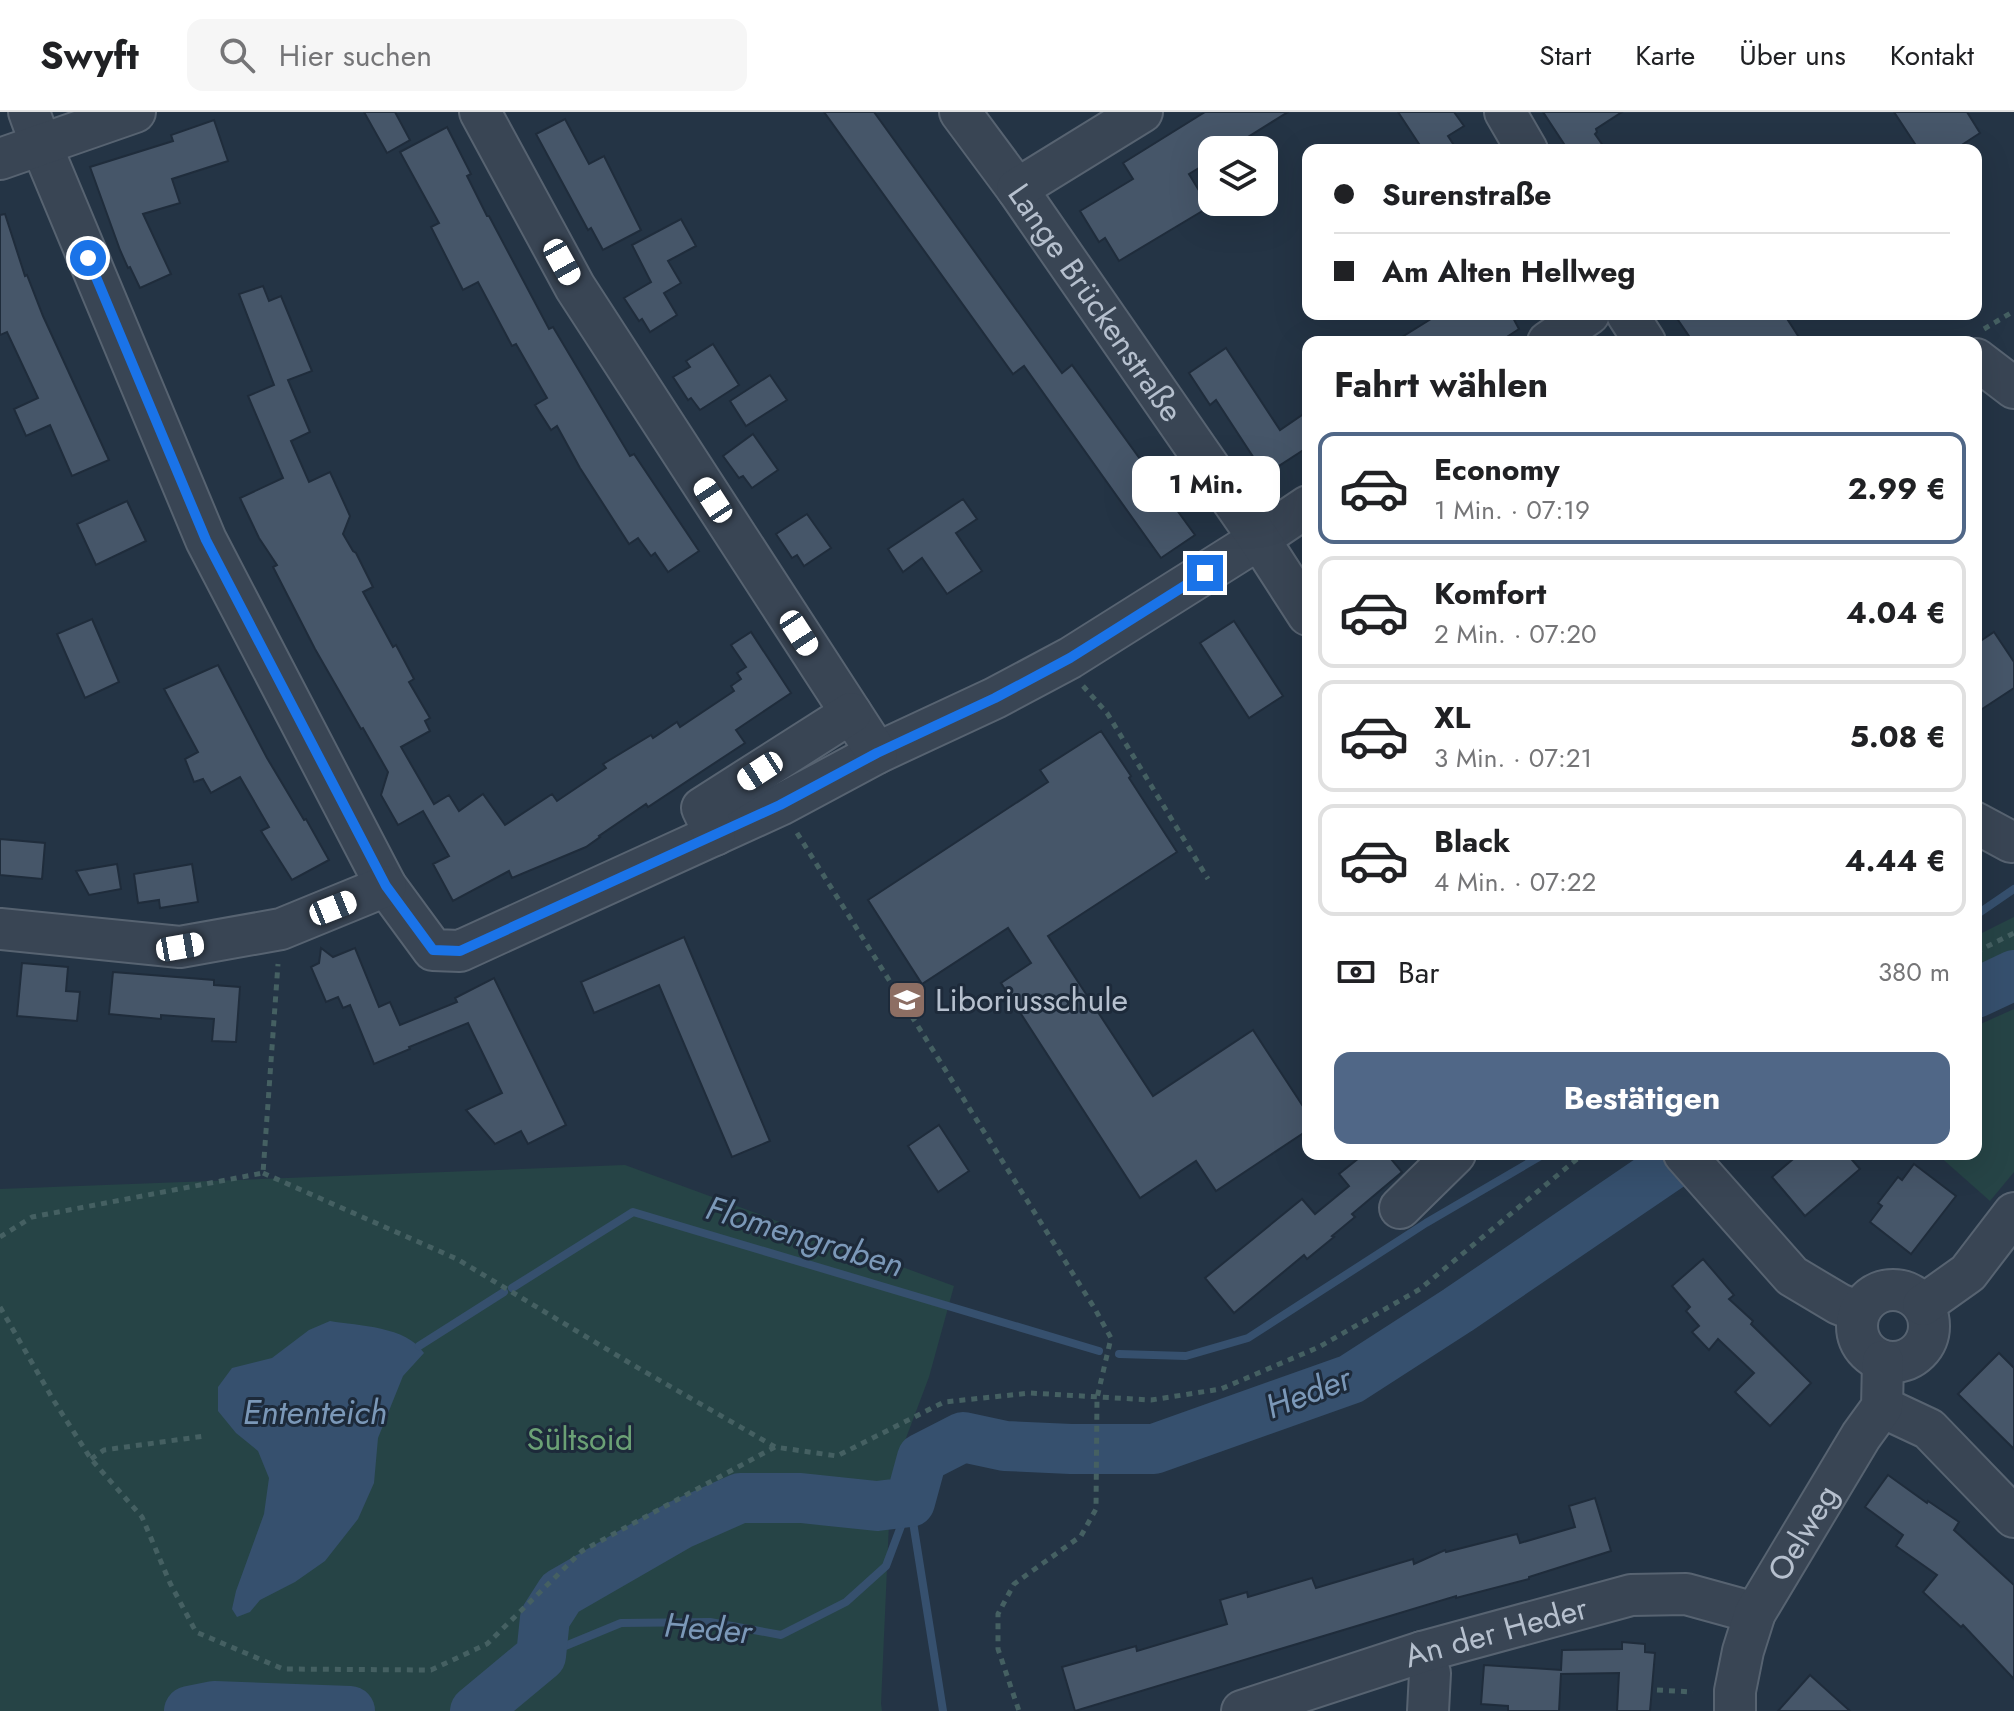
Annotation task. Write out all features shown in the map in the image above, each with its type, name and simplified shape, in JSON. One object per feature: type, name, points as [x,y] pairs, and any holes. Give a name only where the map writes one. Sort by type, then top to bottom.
[{"type":"street","points":[[0,159],[35,128],[135,112]]},
{"type":"street","points":[[480,112],[575,287],[877,753]]},
{"type":"street","name":"Lange Brückenstraße","points":[[960,112],[1017,189],[1302,606]]},
{"type":"street","points":[[1017,189],[1142,112]]},
{"type":"street","points":[[1505,112],[1524,144]]},
{"type":"street","points":[[35,128],[206,540],[386,886],[433,950],[460,951],[780,805],[877,753],[983,705],[1060,664],[1302,510]]},
{"type":"street","points":[[1557,336],[1580,320]]},
{"type":"street","points":[[1982,364],[2014,388]]},
{"type":"street","points":[[715,835],[702,808],[851,713]]},
{"type":"street","points":[[1982,826],[2014,841]]},
{"type":"street","points":[[0,929],[180,947],[281,929],[386,886]]},
{"type":"street","points":[[1400,1208],[1449,1160]]},
{"type":"street","points":[[1689,1160],[1792,1276],[1839,1304],[1859,1312]]},
{"type":"street","points":[[1923,1305],[1968,1273],[2014,1213]]},
{"type":"street","points":[[1889,1290],[1900,1290],[1923,1305],[1929,1325],[1927,1337],[1914,1356],[1903,1361],[1883,1361],[1870,1354],[1860,1342],[1857,1328],[1859,1312],[1871,1297],[1889,1290]]},
{"type":"street","points":[[1883,1361],[1882,1407],[1929,1429],[2014,1517]]},
{"type":"street","name":"Oelweg","points":[[1735,1711],[1735,1691],[1743,1651],[1755,1613],[1861,1436],[1882,1407]]},
{"type":"street","name":"An der Heder","points":[[1242,1711],[1422,1652],[1631,1595],[1686,1594],[1755,1613]]},
{"type":"street","points":[[1422,1652],[1430,1673],[1428,1711]]},
{"type":"path","points":[[1060,664],[1107,713],[1208,879]]},
{"type":"path","points":[[780,805],[1111,1338],[1097,1398],[1096,1509],[1081,1536],[1014,1584],[998,1614],[998,1649],[1019,1711]]},
{"type":"path","points":[[263,1173],[281,929]]},
{"type":"path","points":[[1982,949],[2014,933]]},
{"type":"path","points":[[0,1237],[32,1217],[263,1173],[457,1259],[775,1447],[837,1456],[944,1402],[1030,1393],[1151,1400],[1221,1389],[1319,1347],[1420,1289],[1576,1160]]},
{"type":"path","points":[[0,1307],[91,1459],[142,1517],[170,1583],[196,1632],[283,1669],[431,1670],[487,1644],[582,1551],[775,1447]]},
{"type":"path","points":[[91,1459],[104,1450],[205,1436]]},
{"type":"path","points":[[1657,1690],[1693,1692]]},
{"type":"green space","points":[[2014,917],[2014,952],[1982,967],[1982,933]]},
{"type":"green space","points":[[2014,1009],[2014,1172],[1990,1201],[1944,1160],[1982,1160],[1982,1023]]},
{"type":"green space","name":"Sültsoid","points":[[625,1165],[954,1286],[929,1377],[891,1478],[882,1711],[0,1711],[0,1189]]},
{"type":"water","name":"Ententeich","points":[[330,1321],[394,1332],[416,1344],[424,1353],[403,1376],[378,1438],[374,1483],[358,1519],[325,1561],[295,1582],[260,1600],[250,1612],[237,1617],[232,1609],[236,1591],[264,1514],[269,1478],[258,1451],[236,1433],[218,1411],[218,1387],[232,1368],[272,1358],[309,1330]]},
{"type":"building","points":[[364,112],[395,112],[410,140],[387,153]]},
{"type":"building","points":[[824,112],[874,112],[1062,373],[1072,365],[1195,535],[1161,558],[1024,366],[1013,374]]},
{"type":"building","points":[[1205,112],[1288,112],[1249,136],[1198,136],[1198,169],[1189,174],[1198,189],[1198,214],[1119,261],[1105,238],[1099,242],[1080,211],[1133,179],[1123,163]]},
{"type":"building","points":[[1398,112],[1454,112],[1464,126],[1448,136],[1453,144],[1419,144]]},
{"type":"building","points":[[1543,112],[1622,112],[1596,129],[1595,134],[1602,144],[1564,144]]},
{"type":"building","points":[[1894,112],[1967,112],[1980,133],[1963,144],[1915,144]]},
{"type":"building","points":[[565,119],[589,164],[604,156],[641,230],[603,250],[591,228],[588,230],[536,134]]},
{"type":"building","points":[[214,120],[228,161],[172,179],[180,203],[143,214],[171,274],[140,288],[120,250],[90,167],[173,141],[171,135]]},
{"type":"building","points":[[447,127],[471,174],[467,176],[487,216],[549,329],[553,327],[630,456],[634,454],[699,551],[668,572],[655,553],[651,556],[638,538],[629,544],[557,426],[551,430],[535,405],[547,398],[516,344],[512,346],[478,282],[463,290],[431,227],[439,223],[400,152]]},
{"type":"building","points":[[5,214],[25,276],[109,460],[72,476],[50,425],[26,436],[14,409],[38,398],[7,332],[0,335],[0,215]]},
{"type":"building","points":[[681,219],[696,246],[668,261],[681,283],[664,293],[677,315],[650,332],[624,298],[651,282],[632,245]]},
{"type":"building","points":[[263,286],[269,301],[281,296],[312,371],[288,380],[310,432],[291,441],[309,482],[330,472],[350,516],[343,534],[373,587],[363,592],[393,647],[396,645],[414,679],[409,682],[430,718],[425,721],[430,731],[401,747],[434,804],[449,795],[459,811],[483,794],[505,825],[552,794],[557,801],[606,768],[603,764],[677,722],[680,727],[734,691],[731,686],[741,679],[737,673],[746,667],[731,645],[751,632],[791,693],[736,730],[745,743],[648,807],[646,804],[586,847],[512,878],[509,871],[453,901],[433,864],[449,856],[423,811],[398,825],[381,795],[388,772],[315,649],[273,567],[277,565],[259,538],[240,498],[283,478],[248,396],[274,385],[239,294]]},
{"type":"building","points":[[1429,320],[1514,320],[1519,329],[1508,336],[1404,336]]},
{"type":"building","points":[[1678,320],[1788,320],[1798,336],[1689,336]]},
{"type":"building","points":[[713,344],[739,385],[700,410],[691,398],[688,400],[673,377],[690,367],[686,361]]},
{"type":"building","points":[[1226,348],[1280,430],[1302,415],[1302,451],[1265,475],[1216,400],[1210,405],[1189,373]]},
{"type":"building","points":[[770,375],[787,400],[746,426],[730,401]]},
{"type":"building","points":[[753,434],[778,470],[752,488],[743,476],[739,478],[723,456]]},
{"type":"building","points":[[963,499],[977,519],[956,533],[982,571],[947,594],[922,558],[903,572],[888,549]]},
{"type":"building","points":[[127,501],[146,541],[96,565],[77,524]]},
{"type":"building","points":[[807,514],[831,548],[804,566],[797,555],[792,558],[776,534]]},
{"type":"building","points":[[92,619],[119,682],[85,698],[57,634]]},
{"type":"building","points":[[1234,621],[1283,696],[1249,718],[1200,643]]},
{"type":"building","points":[[1994,632],[2014,662],[2014,688],[1982,709],[1982,640]]},
{"type":"building","points":[[218,665],[267,758],[329,860],[292,880],[261,831],[269,827],[240,777],[211,793],[203,779],[194,782],[185,759],[198,752],[164,689]]},
{"type":"building","name":"Liboriusschule","points":[[1101,731],[1177,852],[1048,936],[1153,1096],[1253,1030],[1302,1105],[1302,1134],[1216,1191],[1196,1161],[1140,1198],[1001,983],[1031,963],[1008,928],[922,984],[868,900],[1048,782],[1040,770]]},
{"type":"building","points":[[0,839],[45,843],[42,879],[0,875]]},
{"type":"building","points":[[117,864],[121,889],[89,895],[76,871]]},
{"type":"building","points":[[192,864],[198,902],[160,908],[159,900],[138,903],[134,874]]},
{"type":"building","points":[[684,937],[770,1141],[732,1157],[659,985],[594,1013],[581,982]]},
{"type":"building","points":[[321,948],[333,957],[355,948],[379,1007],[390,1002],[400,1025],[457,1002],[455,998],[494,978],[566,1125],[528,1144],[521,1131],[495,1144],[466,1110],[502,1093],[468,1023],[374,1064],[350,1005],[343,1008],[338,997],[326,1002],[311,967],[319,963]]},
{"type":"building","points":[[22,963],[68,967],[66,991],[80,992],[77,1021],[17,1016]]},
{"type":"building","points":[[113,972],[214,980],[214,985],[240,987],[236,1042],[212,1041],[214,1019],[161,1015],[161,1019],[109,1014]]},
{"type":"building","points":[[939,1125],[969,1171],[938,1192],[908,1146]]},
{"type":"building","points":[[1356,1160],[1392,1160],[1402,1172],[1352,1214],[1355,1217],[1334,1237],[1307,1259],[1304,1255],[1234,1313],[1205,1278],[1302,1199],[1315,1214],[1349,1186],[1339,1174]]},
{"type":"building","points":[[1792,1160],[1852,1160],[1860,1169],[1805,1216],[1772,1177]]},
{"type":"building","points":[[1914,1164],[1956,1196],[1911,1254],[1870,1222],[1882,1206],[1878,1203],[1898,1177],[1902,1180]]},
{"type":"building","points":[[1703,1259],[1734,1295],[1729,1299],[1811,1383],[1770,1426],[1735,1392],[1754,1373],[1718,1339],[1709,1350],[1692,1332],[1699,1326],[1686,1311],[1690,1307],[1672,1286]]},
{"type":"building","points":[[1999,1353],[2014,1368],[2014,1449],[1958,1394]]},
{"type":"building","points":[[1888,1475],[1959,1522],[1954,1530],[2014,1585],[2014,1679],[1963,1625],[1961,1627],[1923,1592],[1937,1575],[1896,1546],[1903,1535],[1865,1507]]},
{"type":"building","points":[[1595,1498],[1611,1551],[1529,1579],[1456,1596],[1075,1711],[1062,1667],[1136,1646],[1137,1651],[1227,1624],[1220,1600],[1247,1592],[1248,1597],[1312,1578],[1316,1588],[1413,1559],[1414,1564],[1445,1550],[1517,1534],[1520,1543],[1575,1527],[1569,1506]]},
{"type":"building","points":[[1622,1642],[1645,1644],[1645,1652],[1655,1653],[1650,1711],[1617,1711],[1619,1673],[1561,1674],[1559,1711],[1508,1711],[1508,1706],[1481,1704],[1484,1665],[1561,1670],[1562,1650],[1622,1649]]},
{"type":"building","points":[[1810,1675],[1850,1711],[1778,1711]]},
{"type":"waterway","name":"Flomengraben","points":[[1982,911],[2014,889]]},
{"type":"waterway","name":"Heder","points":[[1982,990],[2014,975]]},
{"type":"waterway","name":"Flomengraben","points":[[1119,1354],[1186,1356],[1248,1338],[1426,1223],[1534,1160]]},
{"type":"waterway","name":"Heder","points":[[475,1711],[541,1656],[545,1618],[561,1593],[679,1525],[740,1498],[801,1498],[877,1506],[910,1502],[922,1458],[963,1437],[1005,1446],[1154,1449],[1351,1379],[1678,1160]]},
{"type":"waterway","name":"Flomengraben","points":[[512,1288],[633,1212],[1099,1351]]},
{"type":"waterway","name":"Flomengraben","points":[[419,1346],[504,1292]]},
{"type":"waterway","name":"Heder","points":[[541,1656],[621,1623],[710,1622],[781,1635],[846,1602],[886,1566],[910,1502]]},
{"type":"waterway","points":[[910,1503],[943,1711]]},
{"type":"waterway","name":"Heder","points":[[189,1711],[214,1706],[350,1711]]},
{"type":"place","name":"Liboriusschule","points":[[907,1000]]},
{"type":"route","points":[[88,258],[206,540],[386,886],[433,950],[460,951],[780,805],[877,753],[933,729],[1070,658],[1205,573]]}]
